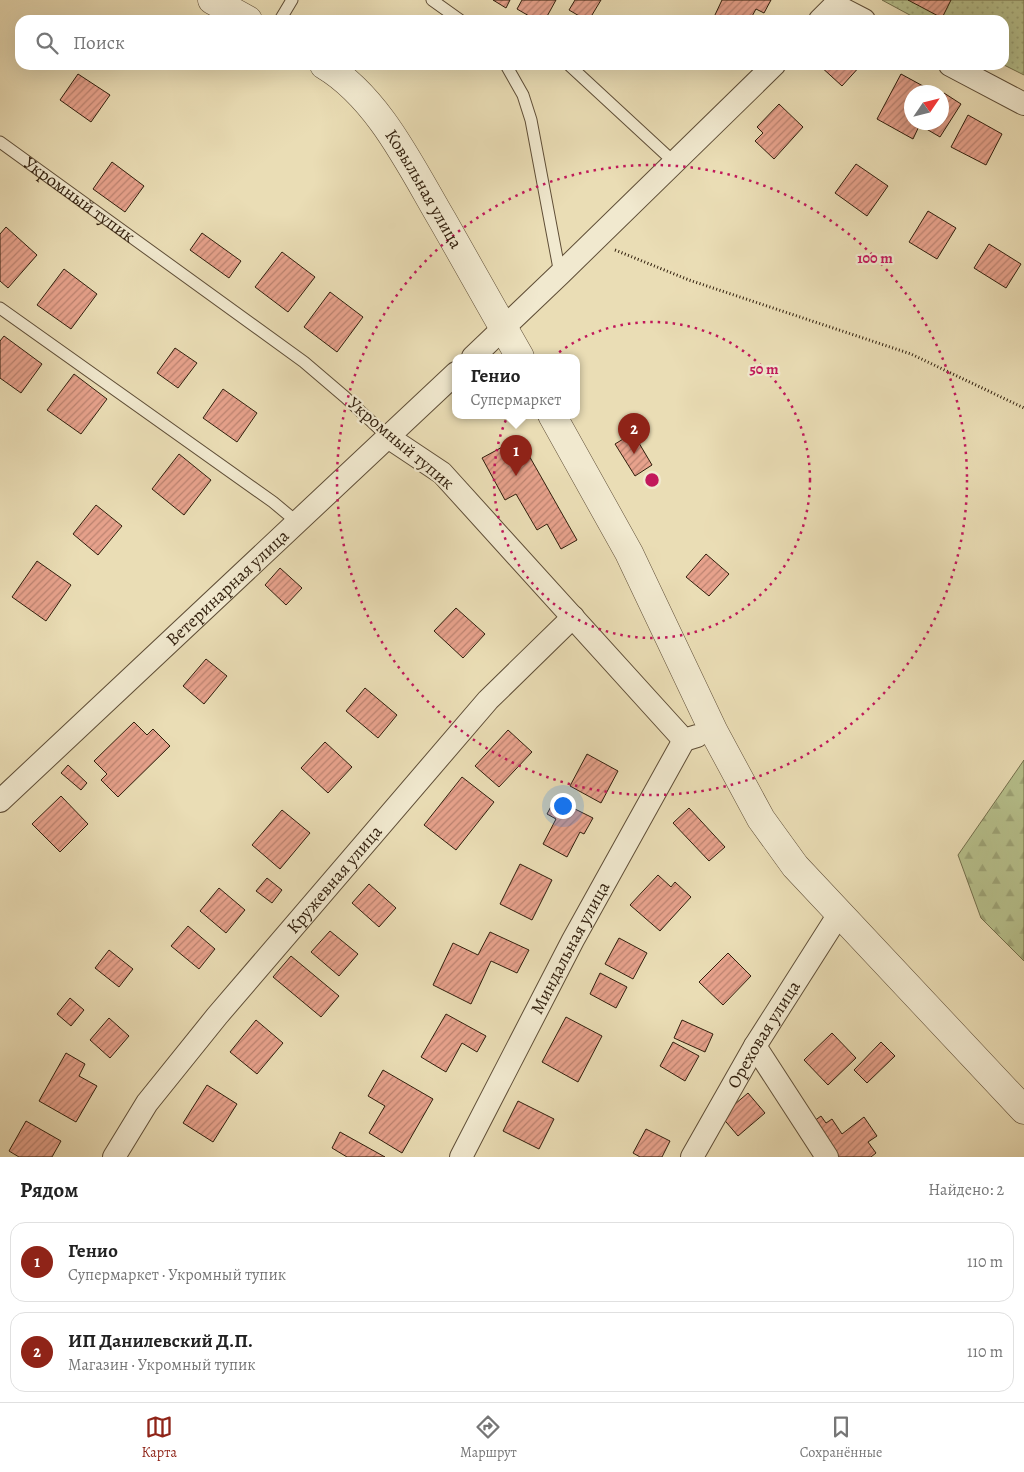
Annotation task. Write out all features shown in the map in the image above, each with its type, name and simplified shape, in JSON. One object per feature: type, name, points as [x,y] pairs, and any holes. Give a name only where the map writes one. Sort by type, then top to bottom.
[{"type":"street","points":[[212,0],[239,15]]},
{"type":"street","points":[[830,6],[852,15]]},
{"type":"street","name":"Ковыльная улица","points":[[332,70],[373,108],[397,142],[518,354]]},
{"type":"street","points":[[476,354],[769,70]]},
{"type":"street","points":[[959,70],[1024,104]]},
{"type":"street","name":"Ветеринарная улица","points":[[0,801],[452,378]]},
{"type":"street","points":[[554,419],[629,553],[714,732],[761,819],[795,866],[1024,1110]]},
{"type":"street","name":"Укромный тупик","points":[[388,437],[442,473],[684,740]]},
{"type":"street","name":"Кружевная улица","points":[[114,1157],[147,1103],[217,1016],[488,700],[573,617]]},
{"type":"street","points":[[684,740],[714,732]]},
{"type":"street","name":"Миндальная улица","points":[[460,1157],[573,940],[684,740]]},
{"type":"street","name":"Ореховая улица","points":[[692,1157],[754,1046],[839,914]]},
{"type":"street","points":[[754,1046],[827,1157]]},
{"type":"lane","points":[[283,15],[292,0]]},
{"type":"lane","points":[[432,0],[453,15]]},
{"type":"lane","points":[[509,70],[523,95],[531,120],[560,274]]},
{"type":"lane","points":[[574,70],[675,162]]},
{"type":"lane","name":"Укромный тупик","points":[[0,142],[304,362],[388,437]]},
{"type":"lane","points":[[0,308],[265,496],[297,522]]},
{"type":"path","points":[[594,241],[689,280],[911,354],[1024,408]]},
{"type":"green space","points":[[882,0],[1024,0],[1024,75],[1009,68],[1009,15],[910,15]]},
{"type":"green space","points":[[1024,760],[1024,961],[981,918],[958,855]]},
{"type":"building","points":[[493,0],[510,0],[506,8]]},
{"type":"building","points":[[522,0],[556,0],[548,15],[527,15],[517,9]]},
{"type":"building","points":[[575,0],[601,0],[592,15],[578,15],[569,10]]},
{"type":"building","points":[[722,0],[771,0],[764,13],[756,9],[753,15],[715,15]]},
{"type":"building","points":[[908,0],[951,0],[944,15],[936,15]]},
{"type":"building","points":[[824,70],[856,70],[842,86]]},
{"type":"building","points":[[78,74],[110,95],[91,122],[60,100]]},
{"type":"building","points":[[901,74],[921,85],[904,85],[904,130],[917,130],[913,139],[877,119]]},
{"type":"building","points":[[949,96],[961,104],[949,123]]},
{"type":"building","points":[[779,104],[803,127],[774,159],[755,141],[763,133],[757,127]]},
{"type":"building","points":[[968,115],[1002,134],[986,165],[951,147]]},
{"type":"building","points":[[928,130],[944,130],[940,137]]},
{"type":"building","points":[[112,162],[144,186],[125,212],[93,189]]},
{"type":"building","points":[[856,164],[888,186],[867,216],[835,193]]},
{"type":"building","points":[[928,211],[956,228],[937,259],[909,242]]},
{"type":"building","points":[[6,227],[37,255],[8,288],[0,281],[0,234]]},
{"type":"building","points":[[202,233],[241,261],[229,278],[190,250]]},
{"type":"building","points":[[989,244],[1021,264],[1006,288],[974,268]]},
{"type":"building","points":[[282,252],[315,277],[288,312],[255,287]]},
{"type":"building","points":[[64,269],[97,294],[71,329],[37,305]]},
{"type":"building","points":[[330,292],[363,317],[337,352],[304,327]]},
{"type":"building","points":[[4,336],[42,364],[21,393],[0,378],[0,341]]},
{"type":"building","points":[[175,348],[197,363],[178,388],[157,373]]},
{"type":"building","points":[[74,374],[107,399],[81,434],[47,410]]},
{"type":"building","points":[[223,389],[257,413],[237,442],[203,418]]},
{"type":"building","points":[[633,433],[652,465],[635,476],[615,444]]},
{"type":"building","points":[[519,438],[577,540],[561,549],[547,524],[537,530],[516,494],[505,500],[482,458]]},
{"type":"building","points":[[179,454],[211,480],[184,515],[152,489]]},
{"type":"building","points":[[96,505],[122,526],[98,555],[73,534]]},
{"type":"building","points":[[706,554],[729,574],[709,596],[686,577]]},
{"type":"building","points":[[37,561],[71,585],[46,621],[12,597]]},
{"type":"building","points":[[280,568],[302,588],[286,605],[265,585]]},
{"type":"building","points":[[456,608],[485,634],[463,658],[434,631]]},
{"type":"building","points":[[206,659],[227,676],[204,704],[183,686]]},
{"type":"building","points":[[365,688],[397,715],[378,738],[346,711]]},
{"type":"building","points":[[134,722],[147,735],[153,729],[170,746],[118,797],[101,780],[107,774],[94,761]]},
{"type":"building","points":[[508,730],[532,752],[499,787],[475,766]]},
{"type":"building","points":[[325,742],[352,767],[328,793],[301,768]]},
{"type":"building","points":[[587,754],[618,771],[601,803],[570,786]]},
{"type":"building","points":[[68,765],[87,783],[81,790],[61,773]]},
{"type":"building","points":[[462,777],[494,802],[456,850],[424,825]]},
{"type":"building","points":[[61,796],[88,824],[60,852],[32,824]]},
{"type":"building","points":[[555,799],[593,818],[584,834],[580,832],[567,857],[543,844],[556,819],[547,814]]},
{"type":"building","points":[[689,808],[725,847],[709,861],[673,823]]},
{"type":"building","points":[[282,810],[310,833],[280,869],[252,845]]},
{"type":"building","points":[[520,864],[552,880],[532,920],[500,904]]},
{"type":"building","points":[[658,875],[671,887],[675,882],[691,897],[660,931],[630,905]]},
{"type":"building","points":[[267,878],[282,890],[272,903],[256,891]]},
{"type":"building","points":[[369,884],[396,908],[379,927],[352,903]]},
{"type":"building","points":[[219,888],[245,910],[226,933],[200,911]]},
{"type":"building","points":[[188,926],[215,949],[199,969],[171,946]]},
{"type":"building","points":[[330,931],[358,954],[339,976],[311,952]]},
{"type":"building","points":[[490,932],[529,950],[517,973],[491,961],[471,1004],[433,985],[453,943],[478,955]]},
{"type":"building","points":[[619,938],[647,953],[633,979],[605,964]]},
{"type":"building","points":[[109,950],[133,969],[119,987],[95,968]]},
{"type":"building","points":[[728,953],[751,976],[723,1005],[699,982]]},
{"type":"building","points":[[291,956],[339,996],[321,1017],[273,977]]},
{"type":"building","points":[[600,973],[627,987],[616,1008],[590,994]]},
{"type":"building","points":[[70,998],[84,1010],[71,1026],[57,1014]]},
{"type":"building","points":[[446,1014],[486,1036],[477,1052],[462,1043],[446,1072],[421,1057]]},
{"type":"building","points":[[566,1017],[602,1036],[578,1082],[542,1062]]},
{"type":"building","points":[[109,1018],[129,1036],[110,1058],[90,1040]]},
{"type":"building","points":[[256,1020],[283,1043],[257,1074],[230,1052]]},
{"type":"building","points":[[682,1020],[713,1034],[705,1052],[674,1038]]},
{"type":"building","points":[[832,1033],[856,1058],[828,1085],[804,1060]]},
{"type":"building","points":[[673,1042],[699,1056],[685,1081],[660,1066]]},
{"type":"building","points":[[881,1042],[895,1056],[867,1083],[854,1070]]},
{"type":"building","points":[[66,1053],[85,1064],[79,1076],[97,1086],[76,1122],[39,1101]]},
{"type":"building","points":[[383,1070],[433,1099],[402,1153],[369,1133],[385,1106],[368,1096]]},
{"type":"building","points":[[207,1085],[237,1104],[213,1142],[183,1123]]},
{"type":"building","points":[[748,1093],[765,1113],[738,1136],[721,1116]]},
{"type":"building","points":[[518,1101],[554,1119],[539,1149],[503,1131]]},
{"type":"building","points":[[821,1116],[826,1123],[832,1119],[842,1134],[864,1117],[877,1136],[868,1142],[876,1153],[871,1157],[834,1157],[810,1124]]},
{"type":"building","points":[[26,1121],[61,1141],[52,1157],[19,1157],[9,1151]]},
{"type":"building","points":[[646,1129],[670,1141],[662,1157],[640,1157],[633,1153]]},
{"type":"building","points":[[340,1132],[385,1157],[347,1157],[332,1148]]},
{"type":"place","name":"ИП Данилевский Д.П.","points":[[634,454]]},
{"type":"place","name":"Генио","points":[[516,476]]}]
